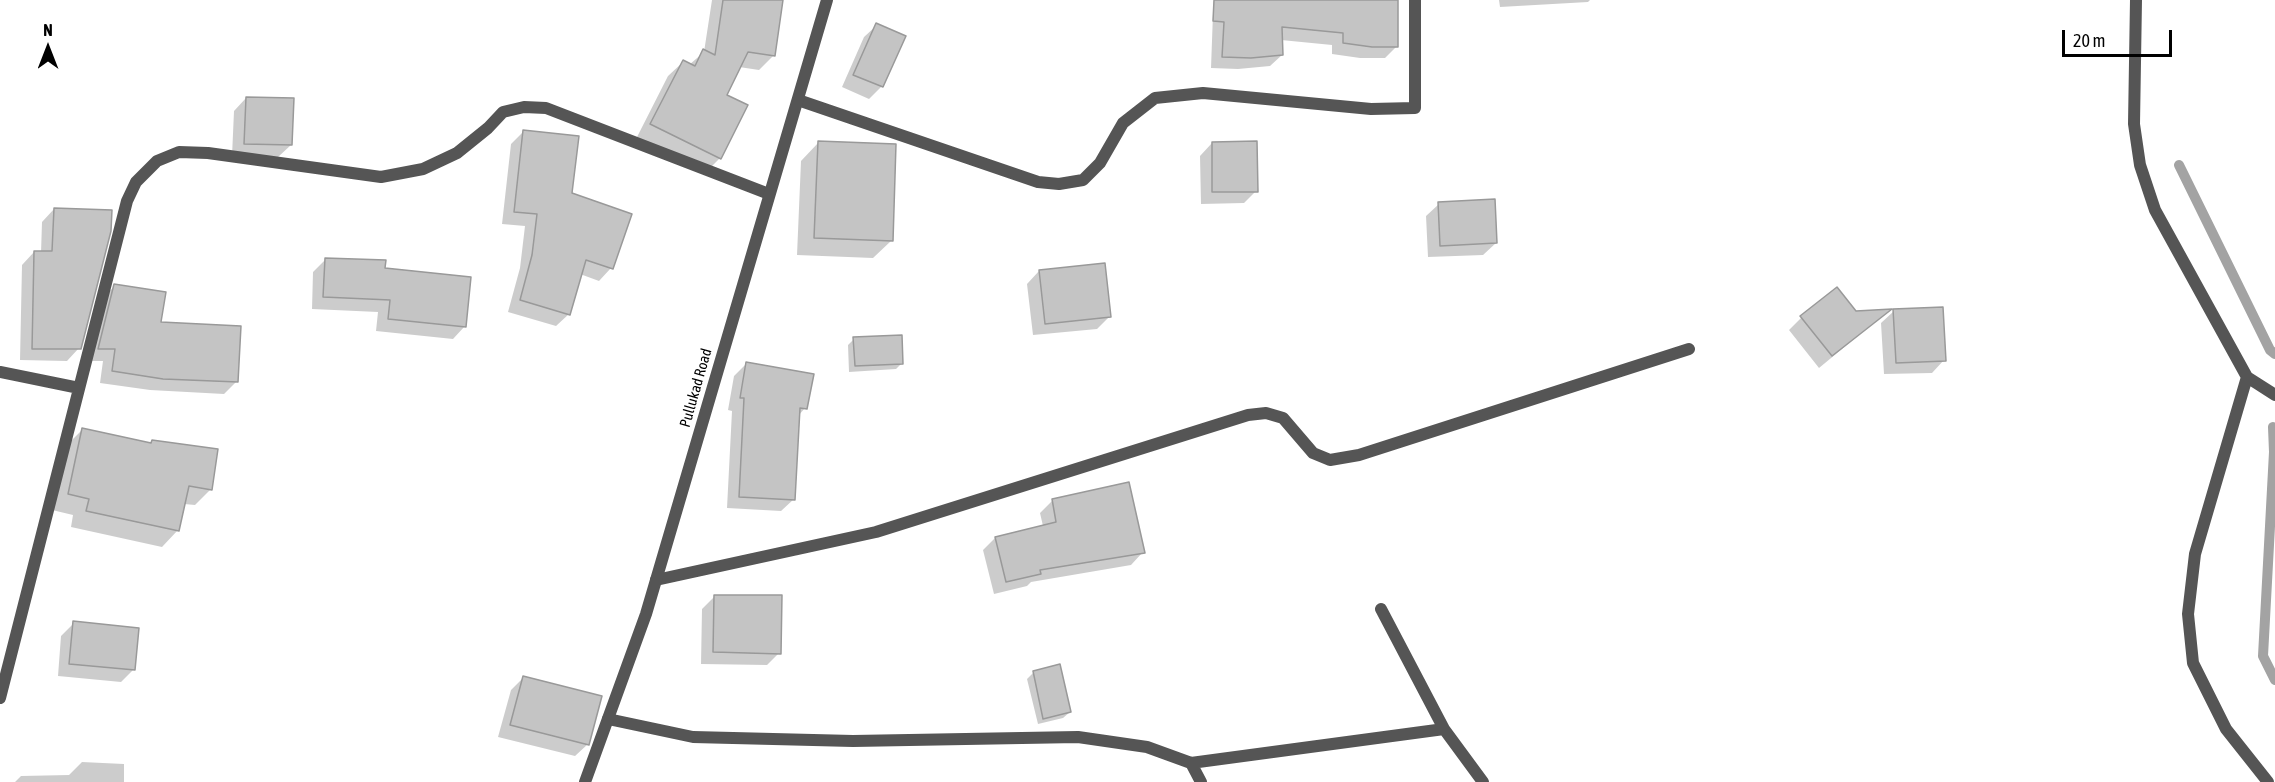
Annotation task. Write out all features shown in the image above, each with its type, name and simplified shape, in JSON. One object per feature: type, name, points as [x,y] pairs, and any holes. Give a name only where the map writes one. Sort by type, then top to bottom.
[{"type":"street","name":"Pullukad Road","points":[[585,782],[656,580],[826,0]]},
{"type":"street","points":[[798,100],[1038,182],[1059,184],[1083,180],[1100,163],[1123,123],[1155,98],[1203,93],[1371,109],[1415,108],[1415,0]]},
{"type":"street","points":[[2136,0],[2134,124],[2140,165],[2155,210],[2247,377],[2275,395]]},
{"type":"street","points":[[0,698],[3,675],[127,201],[136,182],[158,161],[178,152],[208,153],[381,177],[423,168],[457,153],[488,128],[503,112],[524,107],[546,108],[770,194]]},
{"type":"street","points":[[656,580],[876,532],[1248,415],[1266,413],[1283,418],[1313,453],[1330,460],[1359,455],[1689,349]]},
{"type":"street","points":[[0,372],[79,388]]},
{"type":"street","points":[[2247,377],[2195,554],[2188,614],[2193,663],[2226,729],[2268,782]]},
{"type":"street","points":[[1381,609],[1444,729],[1483,782]]},
{"type":"street","points":[[608,719],[693,737],[853,741],[1078,737],[1147,747],[1191,763],[1444,729]]},
{"type":"street","points":[[1191,763],[1201,782]]},
{"type":"building","points":[[723,0],[783,0],[775,56],[748,52],[727,95],[748,105],[721,159],[650,124],[683,60],[695,66],[703,49],[715,55]]},
{"type":"building","points":[[1214,0],[1398,0],[1398,47],[1372,47],[1343,43],[1343,33],[1282,27],[1283,55],[1251,58],[1222,57],[1224,22],[1213,21]]},
{"type":"building","points":[[876,23],[906,36],[883,87],[853,75]]},
{"type":"building","points":[[246,97],[294,98],[292,145],[244,144]]},
{"type":"building","points":[[523,130],[579,136],[572,193],[632,214],[613,269],[586,260],[570,315],[520,300],[532,255],[537,214],[514,212]]},
{"type":"building","points":[[818,141],[896,144],[893,241],[814,238]]},
{"type":"building","points":[[1257,141],[1258,192],[1212,192],[1212,142]]},
{"type":"building","points":[[1495,199],[1497,243],[1440,246],[1438,202]]},
{"type":"building","points":[[54,208],[112,210],[111,231],[81,349],[32,349],[34,251],[52,251]]},
{"type":"building","points":[[325,258],[386,260],[385,268],[471,277],[466,327],[388,319],[390,300],[323,297]]},
{"type":"building","points":[[1105,263],[1111,317],[1045,324],[1039,270]]},
{"type":"building","points":[[114,284],[166,292],[161,322],[241,326],[238,382],[163,379],[112,371],[115,349],[98,349]]},
{"type":"building","points":[[1837,287],[1856,311],[1892,309],[1832,356],[1800,316]]},
{"type":"building","points":[[1943,307],[1946,361],[1896,363],[1893,309]]},
{"type":"building","points":[[902,335],[903,364],[855,366],[853,337]]},
{"type":"building","points":[[746,362],[814,374],[807,409],[800,408],[795,500],[739,497],[744,398],[740,398]]},
{"type":"building","points":[[82,428],[151,443],[152,440],[218,449],[212,490],[189,486],[179,531],[86,511],[89,499],[68,494]]},
{"type":"building","points":[[1129,482],[1145,553],[1040,570],[1041,574],[1006,582],[995,537],[1056,522],[1052,499]]},
{"type":"building","points":[[714,595],[782,595],[781,654],[713,652]]},
{"type":"building","points":[[73,621],[139,628],[135,670],[69,664]]},
{"type":"building","points":[[1060,664],[1071,712],[1043,719],[1033,671]]},
{"type":"building","points":[[523,676],[602,696],[589,745],[510,725]]},
{"type":"waterway","points":[[2179,165],[2270,350],[2275,354]]},
{"type":"waterway","points":[[2273,427],[2274,452],[2263,656],[2275,680]]}]
